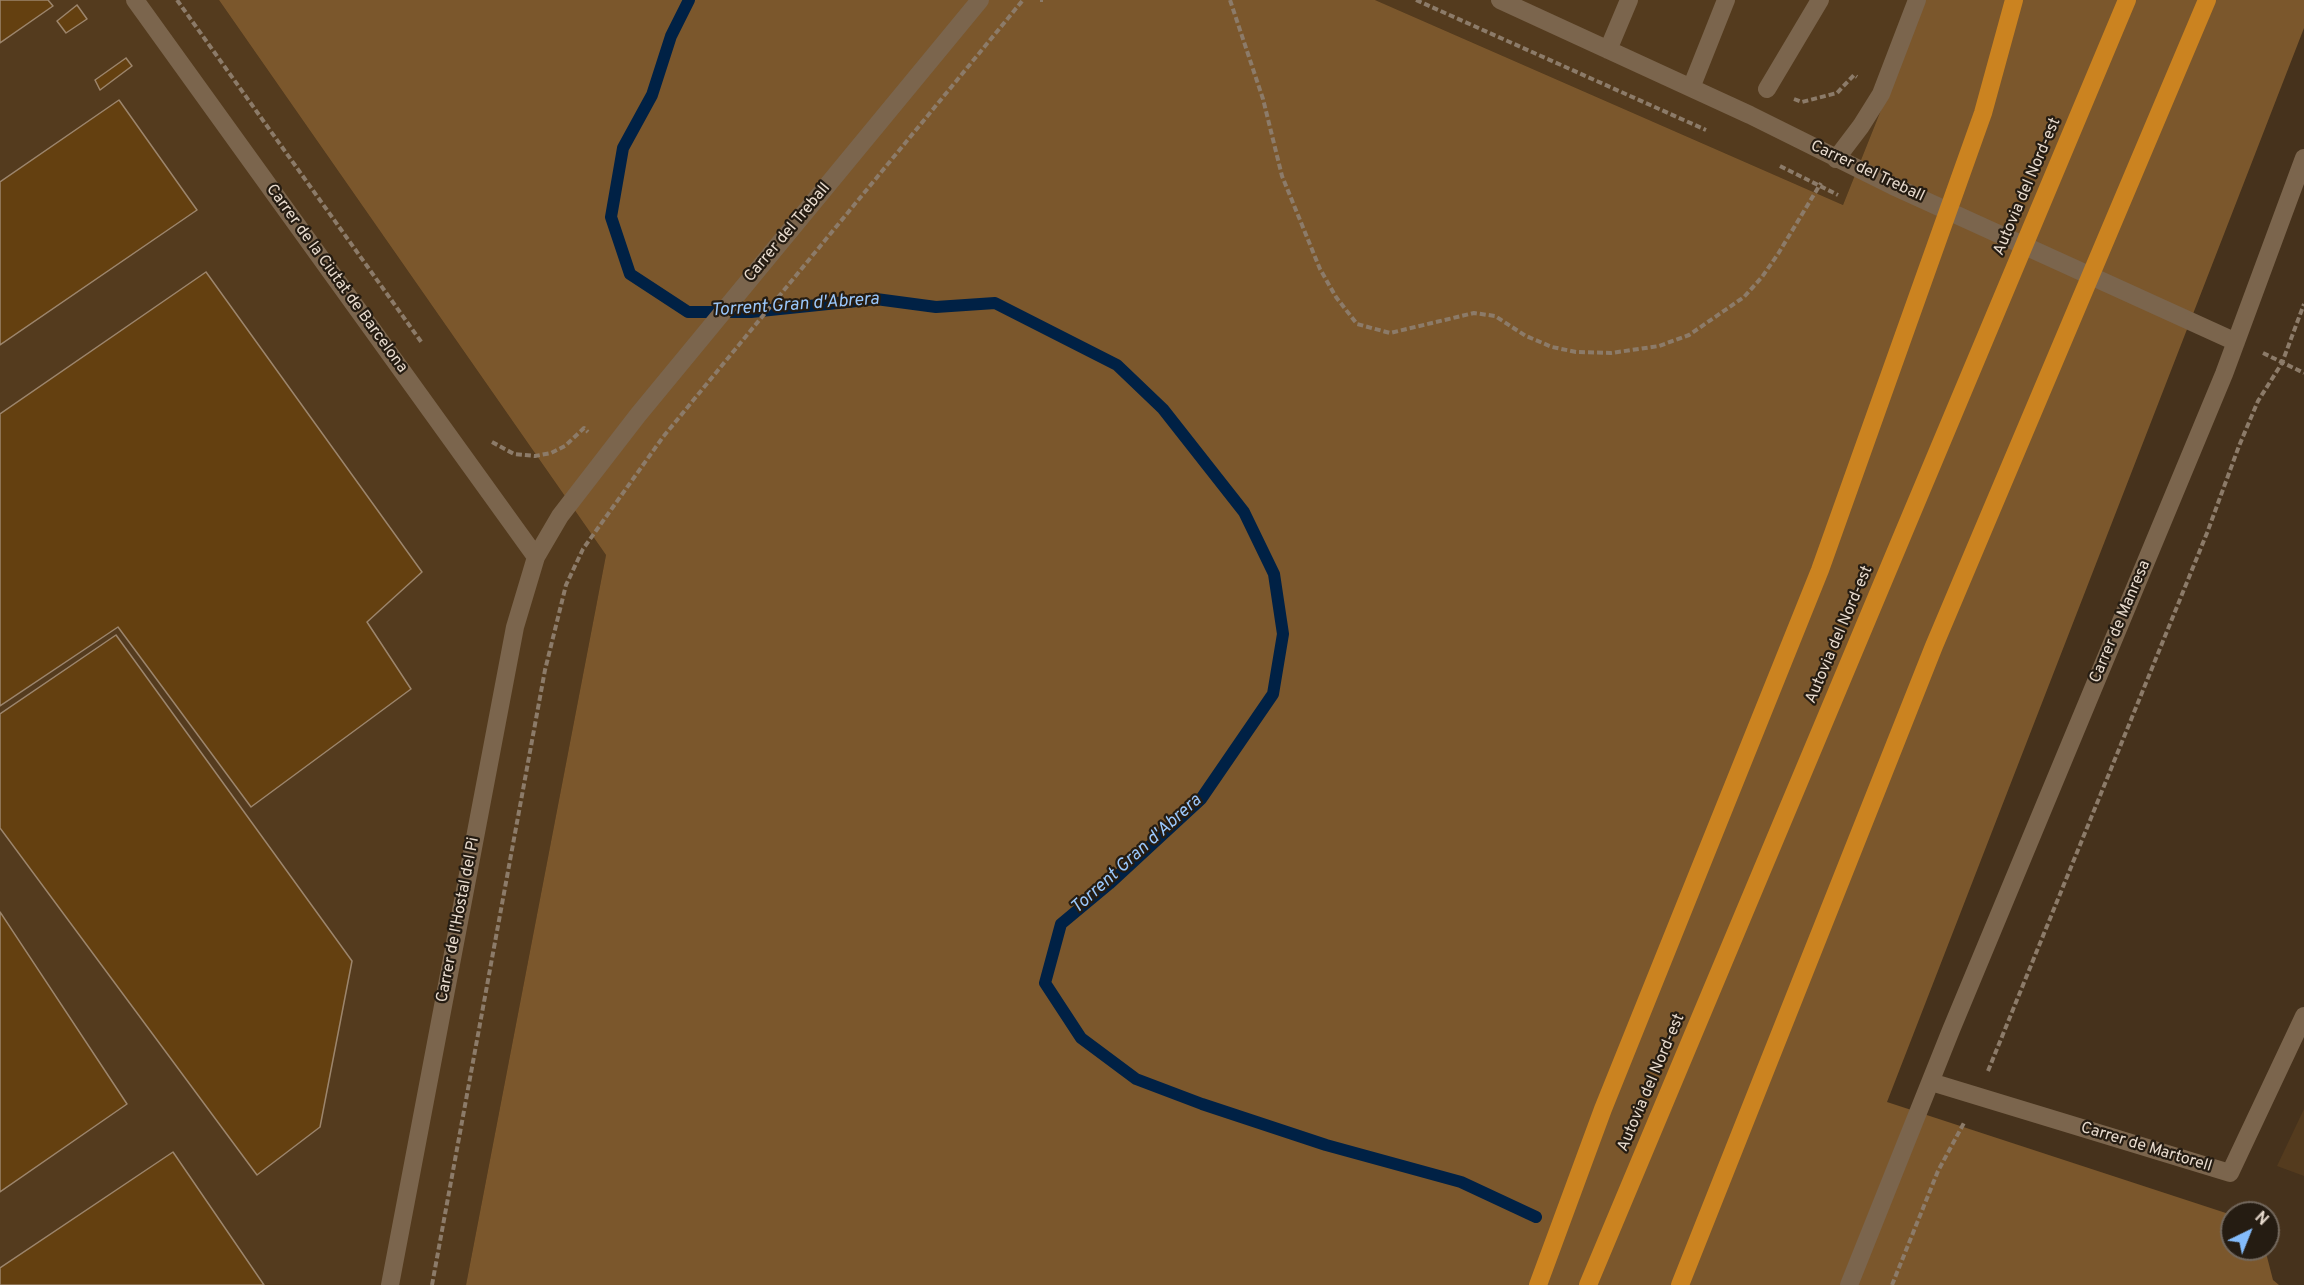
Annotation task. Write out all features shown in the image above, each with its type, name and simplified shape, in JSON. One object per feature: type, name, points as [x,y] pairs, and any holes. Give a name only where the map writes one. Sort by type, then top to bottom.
[{"type":"highway","points":[[1538,1285],[1603,1109],[1820,570],[1983,113],[2014,0]]},
{"type":"highway","name":"Autovia del Nord-est","points":[[1588,1285],[2127,0]]},
{"type":"highway","points":[[1680,1285],[1929,657],[2207,0]]},
{"type":"street","name":"Carrer de la Ciutat de Barcelona","points":[[135,0],[536,557]]},
{"type":"street","name":"Carrer del Treball","points":[[536,557],[560,516],[638,415],[980,0]]},
{"type":"street","name":"Carrer del Treball","points":[[1500,0],[1691,88],[1893,186],[2236,342]]},
{"type":"street","points":[[1608,50],[1629,0]]},
{"type":"street","points":[[1691,88],[1726,0]]},
{"type":"street","points":[[1767,89],[1820,0]]},
{"type":"street","points":[[1836,159],[1881,94],[1917,0]]},
{"type":"street","name":"Carrer de Manresa","points":[[1849,1285],[2236,342],[2304,158]]},
{"type":"street","name":"Carrer de l'Hostal del Pi","points":[[390,1285],[514,627],[536,557]]},
{"type":"street","name":"Carrer de Martorell","points":[[1931,1082],[2230,1173],[2304,1016]]},
{"type":"path","points":[[177,0],[423,345]]},
{"type":"path","points":[[432,1285],[543,682],[566,585],[584,549],[663,436],[1023,0]]},
{"type":"path","points":[[1230,0],[1263,99],[1282,176],[1320,269],[1336,297],[1357,324],[1390,333],[1474,313],[1495,316],[1526,336],[1552,347],[1576,352],[1611,353],[1659,346],[1689,335],[1744,297],[1762,277],[1836,159]]},
{"type":"path","points":[[1416,0],[1711,132]]},
{"type":"path","points":[[1767,89],[1802,102],[1837,93],[1854,75],[1864,80]]},
{"type":"path","points":[[1772,162],[1839,195]]},
{"type":"path","points":[[1892,1285],[1938,1171],[1959,1135],[1977,1096],[2207,533],[2239,446],[2258,402],[2282,363],[2304,304]]},
{"type":"path","points":[[2259,361],[2263,353],[2304,373]]},
{"type":"path","points":[[488,438],[494,445],[514,454],[535,456],[551,453],[565,446],[584,428],[610,452]]},
{"type":"shaded area","points":[[0,0],[219,0],[606,555],[466,1285],[0,1285]]},
{"type":"shaded area","points":[[219,0],[1375,0],[1843,205],[1925,0],[2304,0],[2304,28],[1887,1102],[2220,1211],[2220,1261],[2268,1261],[2273,1280],[2279,1285],[466,1285],[606,555]]},
{"type":"shaded area","points":[[1375,0],[1925,0],[1843,205]]},
{"type":"shaded area","points":[[2304,1109],[2304,1176],[2277,1166]]},
{"type":"building","points":[[0,0],[48,0],[53,6],[0,43]]},
{"type":"building","points":[[77,5],[87,19],[66,33],[57,21]]},
{"type":"building","points":[[126,58],[132,66],[100,90],[95,80]]},
{"type":"building","points":[[119,100],[197,210],[0,345],[0,182]]},
{"type":"building","points":[[206,272],[422,572],[367,622],[411,689],[251,807],[118,627],[0,706],[0,414]]},
{"type":"building","points":[[116,635],[352,961],[320,1127],[257,1175],[0,828],[0,714]]},
{"type":"building","points":[[0,912],[127,1104],[0,1192]]},
{"type":"building","points":[[173,1152],[264,1285],[0,1285],[0,1268]]},
{"type":"waterway","name":"Torrent Gran d'Abrera","points":[[689,0],[671,36],[652,95],[623,148],[611,217],[630,274],[688,312],[751,312],[876,299],[936,307],[995,303],[1117,365],[1163,409],[1244,512],[1274,574],[1283,634],[1273,694],[1201,799],[1109,884],[1061,924],[1045,983],[1081,1038],[1136,1079],[1202,1104],[1326,1145],[1461,1182],[1536,1217]]}]
